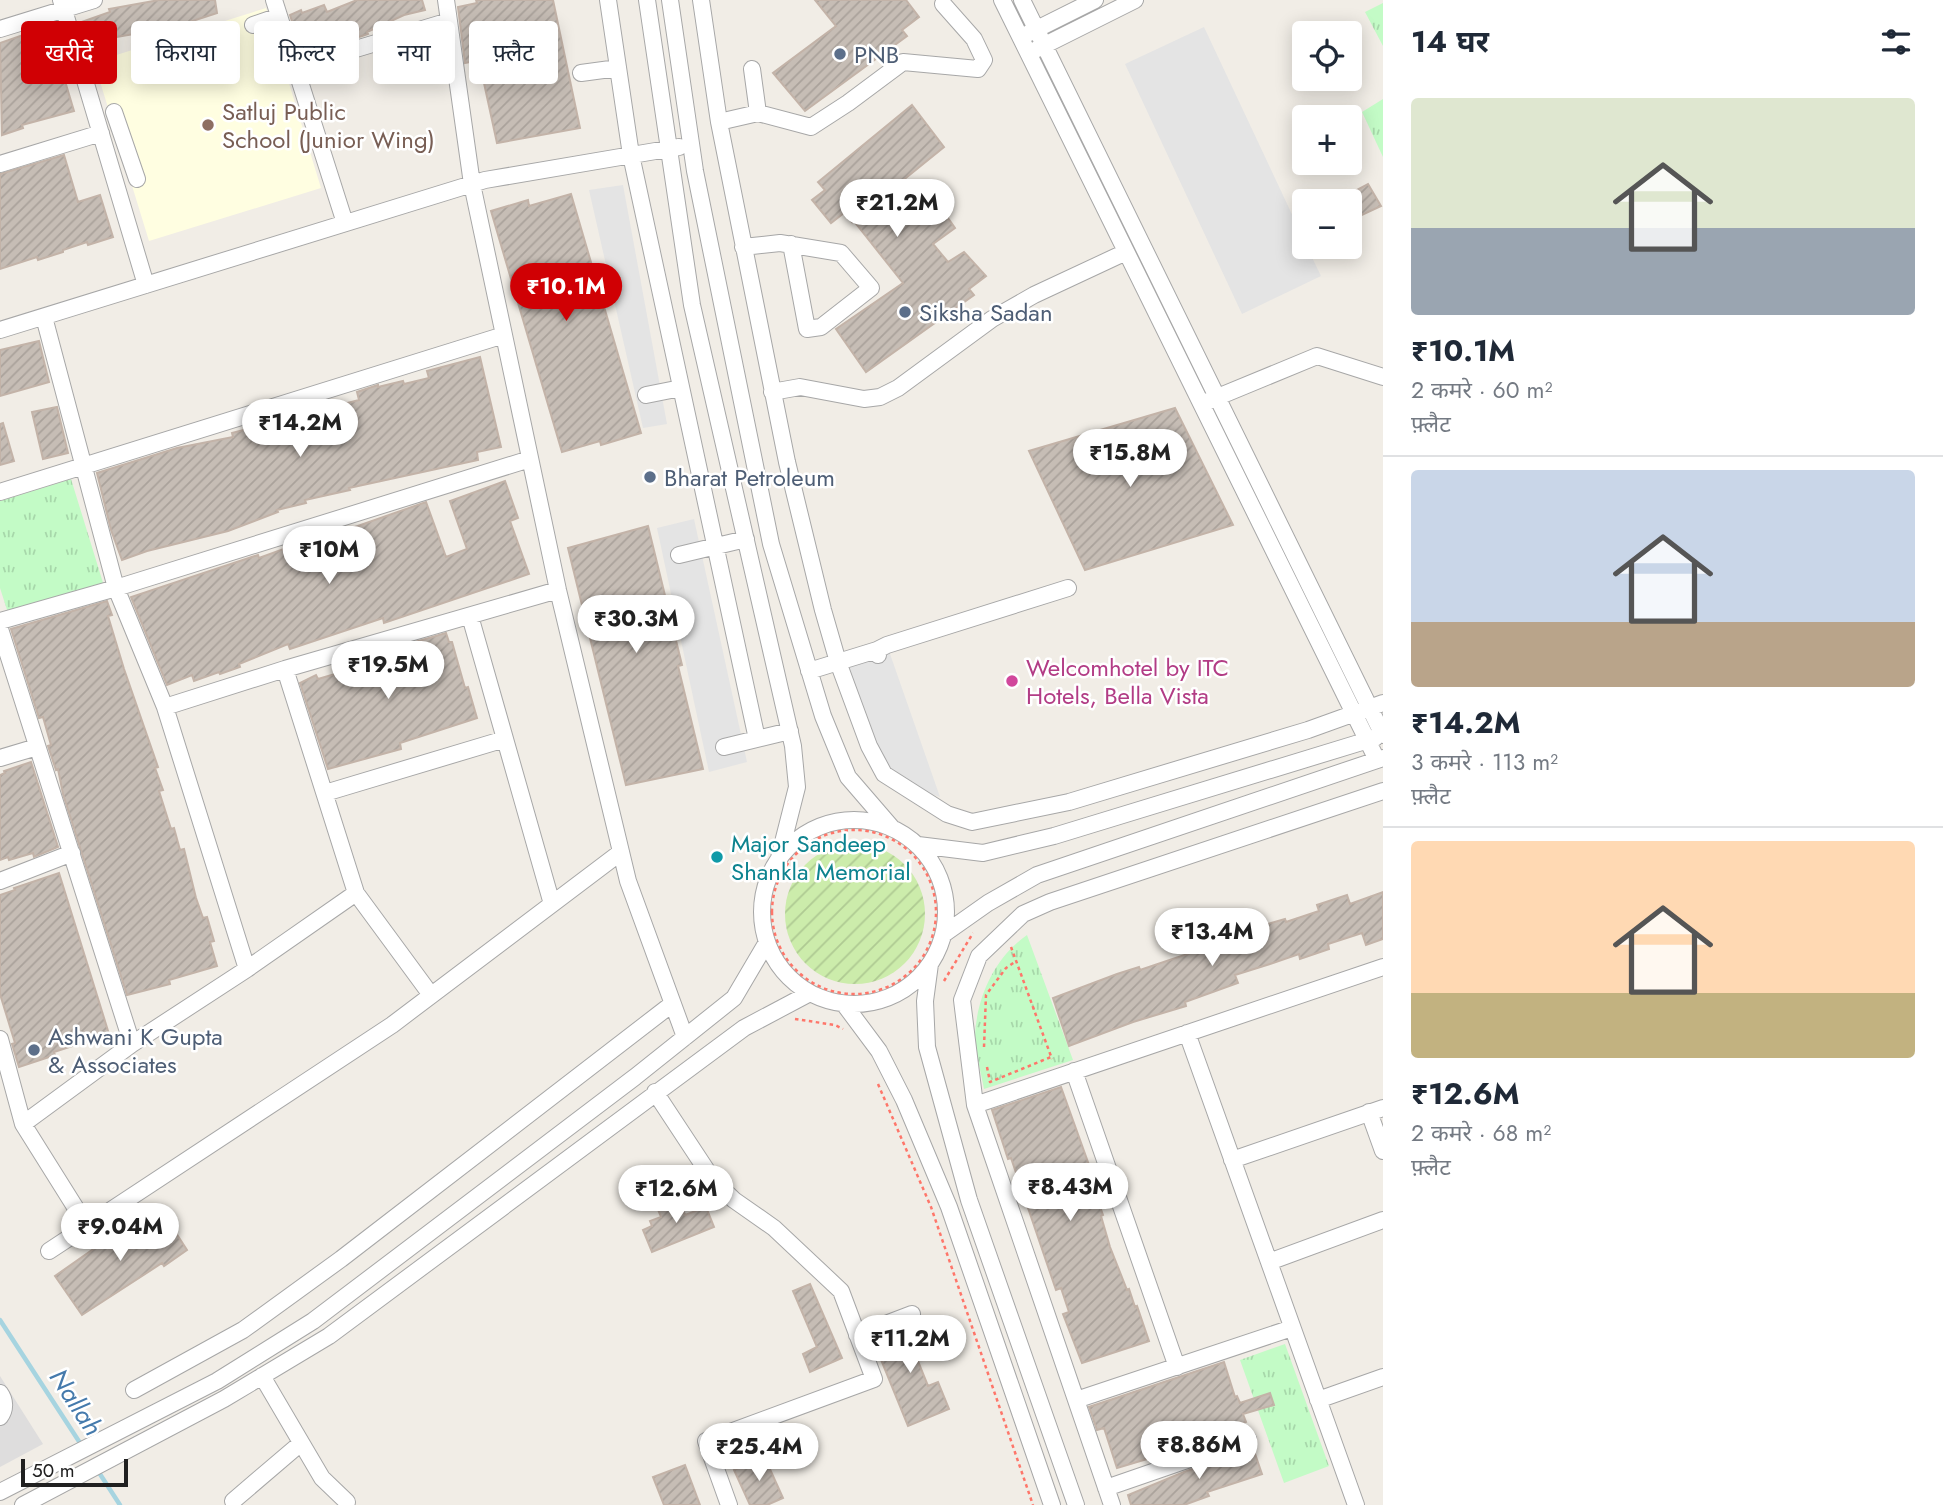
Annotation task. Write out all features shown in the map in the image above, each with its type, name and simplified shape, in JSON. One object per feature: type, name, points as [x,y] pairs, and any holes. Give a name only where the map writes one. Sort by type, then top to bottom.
[{"type":"street","points":[[0,29],[63,5],[94,0]]},
{"type":"street","points":[[446,0],[449,21]]},
{"type":"street","points":[[608,0],[631,155],[757,739]]},
{"type":"street","points":[[647,0],[692,305],[790,731],[797,787],[778,862]]},
{"type":"street","points":[[670,0],[691,145],[771,544],[822,716],[848,777],[892,828],[918,845],[930,860],[941,879],[946,902],[944,934],[930,964],[918,978],[892,996],[879,1001],[844,1004],[810,993],[784,973],[767,943],[762,919],[764,890],[772,869],[792,844],[820,826],[855,820],[892,828]]},
{"type":"street","points":[[701,0],[712,85],[743,247],[772,392],[816,583],[838,662],[869,746],[884,774],[947,814],[972,822],[1069,802],[1172,772],[1369,708]]},
{"type":"street","points":[[1002,0],[1201,404],[1369,708]]},
{"type":"street","points":[[944,934],[988,903],[1037,875],[1380,759],[1378,737],[1369,708],[1022,0]]},
{"type":"street","points":[[1020,37],[1095,0]]},
{"type":"street","points":[[1028,53],[1135,0]]},
{"type":"street","points":[[719,122],[758,113],[811,127],[903,62],[978,69],[984,60],[974,39],[943,4]]},
{"type":"street","points":[[63,5],[146,285]]},
{"type":"street","points":[[253,24],[276,8]]},
{"type":"street","points":[[455,64],[472,184],[558,590],[628,881],[685,1037]]},
{"type":"street","points":[[581,73],[618,68]]},
{"type":"street","points":[[751,69],[758,113]]},
{"type":"street","points":[[301,84],[345,223]]},
{"type":"street","points":[[683,88],[712,85]]},
{"type":"street","points":[[114,113],[137,179]]},
{"type":"street","points":[[0,164],[104,143],[124,142]]},
{"type":"street","points":[[0,330],[472,184],[691,145]]},
{"type":"street","points":[[743,247],[791,244],[841,253],[871,288],[821,327],[807,329],[791,244]]},
{"type":"street","points":[[772,392],[800,387],[864,399],[880,397],[898,388],[992,319],[1045,289],[1126,252]]},
{"type":"street","points":[[44,317],[117,588],[165,707],[247,969]]},
{"type":"street","points":[[0,492],[504,335]]},
{"type":"street","points":[[1201,404],[1317,356],[1383,377]]},
{"type":"street","points":[[646,395],[681,388]]},
{"type":"street","points":[[0,621],[117,588],[530,459]]},
{"type":"street","points":[[679,555],[746,539]]},
{"type":"street","points":[[809,671],[878,652],[887,645],[1068,588]]},
{"type":"street","points":[[165,707],[285,669],[558,590]]},
{"type":"street","points":[[470,616],[552,904]]},
{"type":"street","points":[[0,629],[132,1044]]},
{"type":"street","points":[[285,669],[356,893],[431,995]]},
{"type":"street","points":[[724,747],[790,731]]},
{"type":"street","points":[[918,845],[983,853],[1054,836],[1378,737]]},
{"type":"street","points":[[325,793],[505,739]]},
{"type":"street","points":[[0,758],[37,747]]},
{"type":"street","points":[[1172,772],[1179,798]]},
{"type":"street","points":[[1112,1505],[975,1105],[961,1000],[979,956],[1023,914],[1051,902],[1383,791]]},
{"type":"street","points":[[49,1251],[380,1032],[621,852]]},
{"type":"street","points":[[0,881],[72,853]]},
{"type":"street","points":[[1037,875],[1051,902]]},
{"type":"street","points":[[23,1124],[132,1044],[356,893]]},
{"type":"street","points":[[0,1492],[217,1381],[313,1321],[734,998],[767,943]]},
{"type":"street","points":[[930,964],[925,1001],[927,1047],[970,1200],[1076,1505]]},
{"type":"street","points":[[975,1105],[1383,967]]},
{"type":"street","points":[[23,1505],[141,1443],[329,1336],[744,1027],[810,993]]},
{"type":"street","points":[[134,1390],[243,1330],[341,1259],[672,1004]]},
{"type":"street","points":[[844,1004],[879,1051],[904,1100],[944,1195],[1052,1505]]},
{"type":"street","points":[[1187,1033],[1356,1505]]},
{"type":"street","points":[[0,1038],[23,1124],[87,1226]]},
{"type":"street","points":[[1074,1071],[1177,1367]]},
{"type":"street","points":[[654,1092],[713,1180],[734,1200],[774,1228],[841,1291],[874,1379],[706,1441],[729,1505]]},
{"type":"street","points":[[1232,1160],[1376,1110],[1383,1151]]},
{"type":"street","points":[[1269,1262],[1383,1220]]},
{"type":"street","points":[[857,1335],[912,1314]]},
{"type":"street","points":[[1076,1400],[1292,1328]]},
{"type":"street","points":[[262,1376],[322,1478],[346,1502]]},
{"type":"street","points":[[1318,1400],[1383,1377]]},
{"type":"street","points":[[0,1392],[4,1399],[4,1408],[0,1417]]},
{"type":"street","points":[[1106,1488],[1248,1439]]},
{"type":"street","points":[[233,1501],[301,1443]]},
{"type":"path","points":[[842,830],[868,831],[888,836],[905,847],[920,862],[933,890],[936,920],[922,959],[908,974],[871,992],[845,994],[819,987],[797,972],[781,951],[773,927],[772,900],[780,875],[795,854],[817,838],[842,830]]},
{"type":"path","points":[[1011,947],[1051,1058],[990,1082],[984,1055],[986,995],[1006,968],[1016,961]]},
{"type":"path","points":[[792,1019],[802,1018],[845,1030]]},
{"type":"path","points":[[873,1073],[930,1207],[1033,1505]]},
{"type":"shaded area","name":"Satluj Public School (Junior Wing)","points":[[266,8],[270,21],[254,21],[254,84],[289,84],[321,188],[149,241],[101,84],[117,84],[117,55],[131,50],[131,84],[240,84],[240,21],[225,21]]},
{"type":"shaded area","points":[[1204,27],[1292,214],[1292,259],[1313,259],[1321,276],[1242,314],[1125,64]]},
{"type":"shaded area","points":[[623,185],[667,424],[643,428],[589,190]]},
{"type":"shaded area","points":[[694,519],[747,762],[709,772],[657,528]]},
{"type":"shaded area","points":[[889,651],[940,797],[912,787],[878,756],[845,665]]},
{"type":"shaded area","points":[[0,1376],[43,1444],[0,1467]]},
{"type":"green space","points":[[1383,3],[1383,46],[1365,12]]},
{"type":"green space","points":[[1383,99],[1383,157],[1362,112]]},
{"type":"green space","points":[[71,479],[104,586],[9,616],[0,588],[0,501]]},
{"type":"green space","points":[[855,844],[882,849],[905,864],[920,887],[925,914],[920,941],[905,964],[882,979],[855,984],[828,979],[805,964],[790,941],[785,914],[790,887],[805,864],[828,849]]},
{"type":"green space","points":[[1027,935],[1073,1060],[984,1089],[975,1042],[979,1006],[997,966]]},
{"type":"green space","points":[[1285,1344],[1329,1466],[1284,1483],[1240,1360]]},
{"type":"building","points":[[159,0],[215,0],[217,13],[192,21],[131,21],[131,34],[117,37],[117,21],[85,21],[110,12],[109,9]]},
{"type":"building","points":[[357,0],[422,0],[425,10],[391,21],[373,21],[373,29],[359,37],[359,21],[292,21],[290,15],[324,5],[327,12]]},
{"type":"building","points":[[476,0],[553,0],[557,21],[469,21],[469,62],[465,63],[458,7],[477,3]]},
{"type":"building","name":"PNB","points":[[815,0],[906,0],[919,17],[902,30],[907,36],[805,111],[773,73],[836,26]]},
{"type":"building","points":[[558,24],[580,128],[497,143],[484,84],[558,84]]},
{"type":"building","points":[[21,36],[21,84],[66,84],[74,111],[22,125],[23,128],[2,135],[0,43]]},
{"type":"building","points":[[912,105],[944,147],[891,190],[913,218],[936,201],[955,228],[933,244],[948,262],[964,252],[986,276],[969,289],[974,295],[866,372],[836,329],[903,283],[853,220],[852,222],[844,213],[831,223],[812,200],[825,190],[818,182]]},
{"type":"building","points":[[64,155],[78,202],[100,195],[113,237],[88,245],[87,242],[38,260],[37,257],[0,269],[0,174]]},
{"type":"building","points":[[1368,184],[1381,206],[1362,215],[1362,189],[1358,189]]},
{"type":"building","points":[[571,194],[641,433],[601,445],[600,441],[562,452],[491,211],[528,200],[529,206]]},
{"type":"building","points":[[39,341],[49,382],[0,396],[0,350]]},
{"type":"building","points":[[480,357],[501,447],[477,452],[478,460],[305,500],[306,503],[277,510],[278,512],[228,531],[122,560],[111,530],[97,473],[177,448],[233,437],[232,433],[259,426],[258,423],[282,415],[300,411],[301,415],[359,400],[357,392],[378,385],[403,381],[404,384],[429,378],[427,371]]},
{"type":"building","points":[[57,407],[68,453],[43,459],[32,412]]},
{"type":"building","points":[[1175,408],[1233,525],[1085,570],[1029,451]]},
{"type":"building","points":[[3,423],[14,461],[0,465],[0,424]]},
{"type":"building","points":[[505,481],[518,518],[510,521],[529,574],[384,623],[383,618],[290,649],[288,644],[220,674],[219,672],[194,681],[192,675],[167,685],[131,597],[258,555],[259,558],[314,538],[315,541],[426,502],[446,557],[467,549],[450,501]]},
{"type":"building","points":[[648,526],[682,665],[678,666],[703,769],[626,785],[568,548]]},
{"type":"building","points":[[107,601],[112,615],[108,616],[124,669],[158,767],[155,768],[163,790],[159,791],[180,850],[184,849],[203,918],[207,917],[217,966],[169,980],[170,984],[127,995],[63,794],[58,769],[56,770],[48,746],[51,745],[43,717],[39,718],[11,629]]},
{"type":"building","points":[[446,633],[449,642],[452,642],[477,718],[400,743],[401,749],[328,769],[300,683],[316,675],[318,679],[376,662],[374,654]]},
{"type":"building","points":[[31,762],[58,847],[34,857],[33,853],[0,860],[0,775],[5,773],[4,771]]},
{"type":"building","points":[[59,873],[109,1034],[19,1067],[12,1044],[15,1043],[0,994],[0,895]]},
{"type":"building","points":[[1383,892],[1383,939],[1366,945],[1362,933],[1328,944],[1329,949],[1300,959],[1299,954],[1235,975],[1238,983],[1185,1002],[1186,1006],[1069,1046],[1053,998],[1117,974],[1139,967],[1140,970],[1229,940],[1228,937],[1257,927],[1285,919],[1286,922],[1319,911],[1317,905],[1347,895],[1350,904]]},
{"type":"building","points":[[1061,1087],[1093,1176],[1090,1178],[1103,1215],[1101,1216],[1110,1247],[1127,1290],[1129,1289],[1135,1307],[1137,1306],[1149,1341],[1082,1363],[1063,1314],[1069,1312],[1061,1288],[1056,1290],[992,1110]]},
{"type":"building","points":[[678,1198],[685,1215],[706,1207],[714,1227],[652,1252],[643,1230],[652,1226],[650,1221],[661,1217],[657,1207]]},
{"type":"building","points":[[165,1216],[187,1250],[164,1266],[162,1263],[82,1315],[55,1276],[132,1222],[139,1233]]},
{"type":"building","points":[[810,1284],[842,1358],[810,1372],[803,1354],[817,1347],[793,1291]]},
{"type":"building","points":[[917,1323],[926,1343],[913,1349],[928,1386],[938,1382],[949,1409],[908,1426],[873,1340]]},
{"type":"building","points":[[1224,1362],[1235,1397],[1237,1396],[1240,1403],[1270,1393],[1274,1405],[1243,1414],[1246,1422],[1156,1453],[1157,1456],[1117,1468],[1104,1428],[1097,1430],[1089,1407]]},
{"type":"building","points":[[1253,1448],[1262,1474],[1207,1492],[1209,1496],[1184,1505],[1131,1505],[1128,1495]]},
{"type":"building","points":[[764,1456],[783,1498],[767,1505],[750,1505],[734,1470]]},
{"type":"building","points":[[685,1465],[700,1505],[664,1505],[653,1477]]},
{"type":"waterway","name":"Nallah","points":[[0,1320],[82,1446]]},
{"type":"waterway","name":"Nallah","points":[[98,1471],[120,1505]]},
{"type":"place","name":"PNB","points":[[840,54]]},
{"type":"place","name":"Satluj Public School (Junior Wing)","points":[[208,125]]},
{"type":"place","name":"Siksha Sadan","points":[[905,312]]},
{"type":"place","name":"Bharat Petroleum","points":[[650,477]]},
{"type":"place","name":"Welcomhotel by ITC Hotels, Bella Vista","points":[[1012,681]]},
{"type":"place","name":"Major Sandeep Shankla Memorial","points":[[717,857]]},
{"type":"place","name":"Ashwani K Gupta & Associates","points":[[34,1050]]}]
